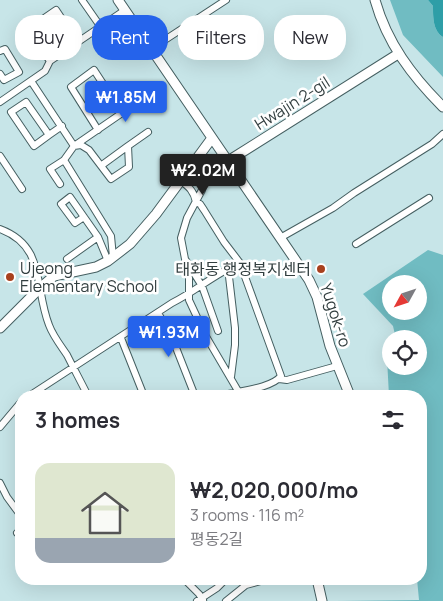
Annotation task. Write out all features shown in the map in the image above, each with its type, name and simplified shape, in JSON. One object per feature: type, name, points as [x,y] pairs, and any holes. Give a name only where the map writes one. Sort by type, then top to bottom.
[{"type":"main road","name":"Yugok-ro","points":[[118,0],[128,15]]},
{"type":"main road","points":[[375,0],[383,23],[398,54],[414,76],[443,107]]},
{"type":"main road","name":"Hwajin 2-gil","points":[[226,158],[398,54]]},
{"type":"main road","name":"Yugok-ro","points":[[159,60],[313,288],[330,346],[347,390]]},
{"type":"main road","points":[[0,328],[54,276],[96,267],[111,259],[130,244],[156,214],[212,138]]},
{"type":"main road","points":[[318,585],[322,601]]},
{"type":"street","points":[[82,0],[92,15]]},
{"type":"street","points":[[168,38],[226,0]]},
{"type":"street","points":[[56,10],[68,28],[40,48],[27,30],[56,10]]},
{"type":"street","points":[[118,15],[125,10]]},
{"type":"street","points":[[0,102],[45,71],[50,61],[92,33]]},
{"type":"street","points":[[0,51],[5,49],[19,72],[4,80],[0,74]]},
{"type":"street","points":[[60,184],[50,168],[64,160],[74,146],[98,130],[122,113],[94,70],[71,87],[98,130]]},
{"type":"street","points":[[31,81],[74,146]]},
{"type":"street","points":[[49,135],[26,102],[11,112],[34,146],[62,126]]},
{"type":"street","points":[[102,165],[148,132]]},
{"type":"street","points":[[280,238],[333,208],[372,181],[432,144],[443,134]]},
{"type":"street","points":[[74,146],[82,145],[90,150],[111,179],[130,167],[128,146]]},
{"type":"street","points":[[0,156],[22,189]]},
{"type":"street","points":[[226,158],[209,170],[196,202],[187,218],[182,234],[181,246],[189,278],[188,295],[204,333],[231,377],[236,390]]},
{"type":"street","points":[[64,160],[111,236],[111,259]]},
{"type":"street","points":[[180,180],[190,188],[196,202],[200,204],[240,263],[282,376],[277,382],[254,390]]},
{"type":"street","points":[[190,188],[198,186],[206,180]]},
{"type":"street","points":[[356,244],[430,198]]},
{"type":"street","points":[[84,217],[111,259]]},
{"type":"street","points":[[0,229],[9,232],[26,245],[34,258],[49,326],[85,390]]},
{"type":"street","points":[[67,259],[98,237]]},
{"type":"street","points":[[185,259],[202,286],[218,330]]},
{"type":"street","points":[[38,390],[228,268],[240,263]]},
{"type":"street","points":[[228,268],[235,328],[231,377]]},
{"type":"street","points":[[158,313],[171,334],[193,390]]},
{"type":"street","points":[[120,338],[142,390]]},
{"type":"street","points":[[280,378],[287,380],[337,366]]},
{"type":"street","points":[[0,426],[15,409]]},
{"type":"street","points":[[0,483],[15,508]]},
{"type":"street","points":[[189,585],[201,600],[220,585]]},
{"type":"street","points":[[226,601],[246,585]]},
{"type":"shaded area","points":[[390,0],[428,0],[433,6],[435,27],[443,37],[443,77],[403,35]]},
{"type":"shaded area","points":[[428,0],[443,0],[443,37],[435,27],[433,6]]},
{"type":"shaded area","points":[[428,250],[443,255],[443,601],[335,601],[419,600],[418,585],[427,585],[427,390],[389,390],[388,375],[427,375],[427,330],[394,330],[387,320],[428,320],[428,275],[391,275]]},
{"type":"shaded area","points":[[382,281],[382,314],[363,294]]},
{"type":"place","name":"태화동 행정복지센터","points":[[321,269]]},
{"type":"place","name":"Ujeong Elementary School","points":[[10,277]]}]
